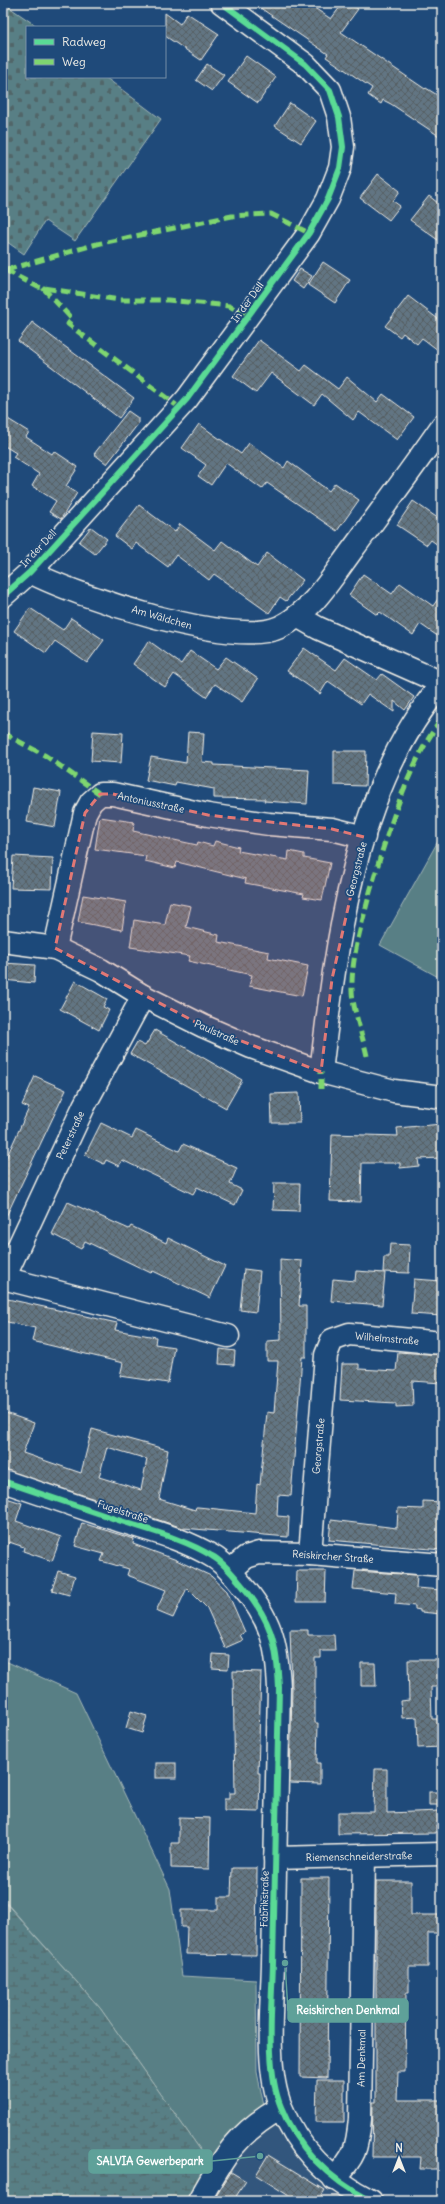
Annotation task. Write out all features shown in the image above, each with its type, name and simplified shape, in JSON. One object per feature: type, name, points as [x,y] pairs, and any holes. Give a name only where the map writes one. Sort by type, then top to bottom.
[{"type":"street","name":"In der Dell","points":[[3,596],[30,572],[187,399],[309,233],[328,199],[340,168],[343,147],[339,117],[330,90],[305,64],[222,3]]},
{"type":"street","name":"Am Wäldchen","points":[[30,572],[53,584],[86,596],[196,627],[225,633],[259,633],[279,628],[297,616],[316,599],[336,574],[442,426]]},
{"type":"street","points":[[297,616],[318,628],[442,683]]},
{"type":"street","name":"Georgstraße","points":[[321,1072],[332,979],[346,910],[376,796],[397,751],[415,719],[442,683]]},
{"type":"street","name":"Antoniusstraße","points":[[55,948],[85,813],[90,802],[100,794],[113,794],[208,815],[269,824],[332,829],[364,837]]},
{"type":"street","name":"Paulstraße","points":[[3,941],[55,948],[100,970],[143,996],[203,1026],[251,1047],[321,1072],[394,1091],[442,1097]]},
{"type":"street","name":"Peterstraße","points":[[143,996],[84,1106],[4,1278],[228,1336]]},
{"type":"street","name":"Wilhelmstraße","points":[[332,1340],[348,1334],[442,1342]]},
{"type":"street","name":"Georgstraße","points":[[310,1554],[326,1355],[332,1340]]},
{"type":"street","name":"Fugelstraße","points":[[3,1481],[192,1546],[213,1556],[230,1571]]},
{"type":"street","name":"Reiskircher Straße","points":[[230,1571],[246,1558],[259,1553],[310,1554],[442,1565]]},
{"type":"street","name":"Fabrikstraße","points":[[230,1571],[254,1601],[268,1623],[277,1656],[279,1688],[272,2059],[275,2090],[281,2108],[295,2136],[313,2160],[334,2179],[371,2201]]},
{"type":"street","name":"Riemenschneiderstraße","points":[[275,1858],[442,1854]]},
{"type":"street","name":"Am Denkmal","points":[[334,2179],[350,2162],[357,2146],[360,2119],[364,1856]]},
{"type":"street","points":[[199,2201],[222,2160],[241,2136],[260,2119],[281,2108]]},
{"type":"highlighted area","points":[[100,794],[113,794],[208,815],[332,829],[364,837],[332,979],[321,1072],[203,1026],[55,948],[85,813]]},
{"type":"shaded area","points":[[265,2111],[296,2149],[358,2201],[185,2201],[209,2162]]},
{"type":"green space","points":[[3,3],[37,26],[26,26],[26,78],[106,78],[161,119],[75,241],[45,221],[24,254],[3,239]]},
{"type":"green space","points":[[442,834],[442,979],[380,945]]},
{"type":"green space","points":[[3,1660],[76,1693],[170,1889],[182,1976],[256,1980],[257,2072],[265,2111],[209,2162],[100,2008],[3,1899]]},
{"type":"green space","points":[[3,1900],[100,2008],[209,2162],[185,2201],[3,2201]]},
{"type":"building","points":[[253,3],[307,3],[331,19],[343,3],[350,3],[358,9],[341,32],[425,89],[426,88],[442,98],[442,138],[391,104],[383,100],[381,104],[368,95],[372,88],[326,57],[328,54]]},
{"type":"building","points":[[165,13],[180,24],[187,13],[219,34],[201,60],[166,37]]},
{"type":"building","points":[[246,56],[276,77],[258,103],[228,82]]},
{"type":"building","points":[[207,64],[224,75],[212,91],[196,80]]},
{"type":"building","points":[[290,103],[316,121],[301,143],[275,126]]},
{"type":"building","points":[[378,174],[400,191],[393,201],[400,206],[389,220],[360,198]]},
{"type":"building","points":[[429,196],[442,206],[442,243],[410,220]]},
{"type":"building","points":[[323,262],[350,280],[335,303],[308,285]]},
{"type":"building","points":[[300,269],[312,276],[303,289],[292,281]]},
{"type":"building","points":[[408,296],[442,322],[442,353],[422,338],[417,344],[403,333],[400,337],[385,326]]},
{"type":"building","points":[[32,322],[134,398],[119,418],[18,341]]},
{"type":"building","points":[[259,340],[301,371],[306,365],[338,389],[347,377],[377,402],[383,394],[414,417],[397,440],[359,412],[353,420],[322,394],[314,405],[271,373],[256,393],[233,376]]},
{"type":"building","points":[[128,411],[138,418],[138,424],[107,464],[94,454]]},
{"type":"building","points":[[3,416],[29,432],[26,437],[52,454],[54,451],[78,467],[66,486],[77,493],[61,519],[49,512],[56,501],[32,486],[39,474],[13,457],[16,453],[3,445]]},
{"type":"building","points":[[199,424],[241,454],[249,443],[284,468],[288,461],[329,491],[335,483],[359,500],[337,531],[267,483],[262,489],[226,463],[211,485],[198,476],[206,465],[182,448]]},
{"type":"building","points":[[413,501],[442,521],[442,548],[431,540],[427,545],[397,525]]},
{"type":"building","points":[[139,505],[175,532],[180,524],[215,550],[222,541],[257,567],[267,553],[303,580],[286,601],[280,597],[269,613],[214,574],[209,580],[176,555],[168,567],[136,543],[132,549],[115,536]]},
{"type":"building","points":[[91,527],[107,539],[95,554],[79,542]]},
{"type":"building","points":[[363,574],[392,594],[400,583],[433,606],[442,593],[442,639],[420,624],[413,635],[380,612],[377,615],[349,595]]},
{"type":"building","points":[[30,608],[63,630],[71,618],[104,640],[87,663],[55,641],[46,653],[14,631]]},
{"type":"building","points":[[149,641],[181,664],[190,651],[216,669],[226,657],[258,679],[242,702],[215,684],[206,697],[174,674],[165,687],[133,664]]},
{"type":"building","points":[[304,648],[336,670],[345,658],[377,680],[382,674],[414,697],[405,710],[394,701],[394,712],[368,694],[361,704],[328,681],[320,694],[287,671]]},
{"type":"building","points":[[93,731],[123,733],[121,763],[91,761]]},
{"type":"building","points":[[188,732],[204,733],[202,762],[214,763],[214,765],[309,770],[307,804],[264,801],[265,799],[214,798],[214,789],[176,782],[175,786],[146,780],[151,757],[186,763]]},
{"type":"building","points":[[334,751],[366,751],[365,786],[334,785]]},
{"type":"building","points":[[33,787],[61,792],[55,827],[27,822]]},
{"type":"building","points":[[100,817],[134,822],[133,831],[197,845],[198,842],[213,846],[215,841],[239,847],[238,851],[288,860],[289,851],[304,854],[304,858],[330,863],[322,900],[303,897],[304,894],[245,883],[246,879],[177,862],[175,868],[145,861],[146,856],[95,849]]},
{"type":"building","points":[[13,856],[53,858],[52,889],[11,888]]},
{"type":"building","points":[[83,895],[126,902],[122,930],[78,922]]},
{"type":"building","points":[[170,902],[191,906],[186,927],[219,935],[218,942],[269,952],[268,958],[308,966],[302,996],[249,986],[252,975],[188,961],[190,956],[130,947],[134,920],[165,925]]},
{"type":"building","points":[[3,963],[35,965],[34,983],[3,980]]},
{"type":"building","points":[[75,981],[107,999],[103,1007],[109,1010],[99,1030],[60,1009]]},
{"type":"building","points":[[155,1030],[242,1080],[226,1108],[130,1054],[137,1042],[145,1046]]},
{"type":"building","points":[[35,1076],[66,1090],[3,1223],[3,1165],[29,1108],[22,1105]]},
{"type":"building","points":[[299,1093],[300,1123],[272,1123],[271,1094]]},
{"type":"building","points":[[101,1123],[132,1138],[136,1130],[179,1151],[183,1144],[237,1168],[230,1184],[242,1190],[235,1205],[197,1187],[193,1194],[122,1160],[119,1166],[106,1160],[104,1164],[85,1155]]},
{"type":"building","points":[[442,1124],[442,1158],[418,1159],[419,1166],[400,1168],[400,1163],[362,1163],[361,1202],[330,1201],[332,1134],[398,1136],[397,1128]]},
{"type":"building","points":[[274,1183],[300,1183],[299,1211],[273,1210]]},
{"type":"building","points":[[68,1202],[129,1229],[131,1226],[166,1243],[168,1238],[225,1266],[210,1298],[153,1271],[151,1273],[85,1241],[81,1249],[52,1234]]},
{"type":"building","points":[[390,1244],[410,1245],[409,1273],[383,1272],[384,1257],[389,1257]]},
{"type":"building","points":[[280,1259],[302,1261],[299,1306],[306,1306],[306,1357],[302,1357],[291,1496],[278,1495],[277,1516],[289,1517],[288,1537],[183,1528],[3,1469],[3,1412],[34,1423],[23,1453],[81,1473],[92,1429],[168,1450],[159,1499],[195,1510],[196,1507],[198,1507],[255,1513],[257,1484],[260,1485],[267,1412],[274,1413],[278,1361],[267,1361],[267,1341],[281,1340]],"holes":[[[107,1447],[147,1459],[141,1490],[99,1477]]]},
{"type":"building","points":[[244,1269],[260,1271],[256,1312],[240,1310]]},
{"type":"building","points":[[356,1271],[385,1273],[382,1305],[331,1301],[333,1279],[355,1281]]},
{"type":"building","points":[[414,1279],[442,1281],[442,1316],[411,1314]]},
{"type":"building","points":[[3,1298],[117,1323],[115,1330],[156,1337],[155,1344],[174,1347],[168,1383],[120,1376],[123,1363],[32,1341],[35,1328],[3,1321]]},
{"type":"building","points":[[220,1349],[235,1351],[234,1365],[219,1364]]},
{"type":"building","points":[[398,1352],[442,1355],[442,1383],[412,1381],[413,1406],[396,1407],[396,1403],[340,1400],[342,1364],[359,1364],[359,1369],[396,1371]]},
{"type":"building","points":[[3,1497],[22,1503],[16,1521],[61,1537],[52,1561],[23,1551],[24,1547],[9,1542],[6,1552],[3,1552]]},
{"type":"building","points":[[423,1501],[442,1502],[442,1550],[329,1540],[331,1520],[397,1528],[398,1508],[423,1509]]},
{"type":"building","points":[[82,1523],[134,1539],[133,1544],[174,1559],[211,1576],[227,1591],[245,1632],[240,1635],[243,1640],[225,1648],[207,1608],[187,1588],[173,1618],[156,1611],[166,1590],[127,1575],[129,1569],[101,1561],[104,1554],[75,1546]]},
{"type":"building","points":[[58,1571],[75,1576],[69,1595],[52,1590]]},
{"type":"building","points":[[297,1571],[326,1571],[325,1602],[296,1602]]},
{"type":"building","points":[[355,1571],[417,1575],[416,1588],[442,1590],[442,1614],[420,1612],[420,1610],[415,1609],[415,1606],[395,1604],[396,1593],[353,1589]]},
{"type":"building","points":[[290,1630],[308,1630],[308,1635],[334,1635],[335,1651],[321,1651],[321,1658],[315,1658],[315,1723],[318,1723],[317,1763],[320,1763],[320,1784],[290,1783],[292,1688]]},
{"type":"building","points":[[213,1654],[229,1655],[228,1669],[212,1668]]},
{"type":"building","points":[[408,1660],[442,1660],[442,1687],[431,1687],[432,1719],[442,1719],[442,1747],[418,1748],[417,1717],[402,1718],[401,1701],[409,1700]]},
{"type":"building","points":[[361,1663],[375,1663],[376,1686],[361,1686]]},
{"type":"building","points":[[233,1671],[261,1672],[258,1773],[260,1773],[259,1812],[224,1811],[224,1799],[229,1799],[229,1793],[235,1793]]},
{"type":"building","points":[[131,1711],[147,1716],[142,1733],[126,1728]]},
{"type":"building","points":[[156,1763],[176,1763],[176,1778],[156,1778]]},
{"type":"building","points":[[375,1769],[387,1769],[387,1813],[440,1811],[440,1824],[436,1825],[436,1833],[338,1834],[338,1812],[374,1812]]},
{"type":"building","points":[[429,1792],[442,1792],[442,1805],[429,1805]]},
{"type":"building","points":[[179,1817],[210,1818],[209,1869],[171,1868],[171,1843],[179,1843]]},
{"type":"building","points":[[232,1868],[257,1868],[256,1955],[186,1954],[187,1927],[181,1927],[181,1910],[218,1910],[218,1897],[231,1897]]},
{"type":"building","points":[[301,1878],[329,1878],[327,2078],[300,2077]]},
{"type":"building","points":[[376,1881],[411,1881],[411,1915],[440,1915],[441,1933],[428,1933],[428,1967],[409,1967],[409,1993],[406,1993],[405,2072],[398,2072],[397,2100],[442,2100],[442,2169],[420,2169],[421,2157],[372,2157],[373,2102],[376,2102]]},
{"type":"building","points":[[317,2080],[344,2080],[344,2122],[316,2122]]},
{"type":"building","points":[[268,2155],[325,2190],[318,2201],[297,2201],[256,2175]]},
{"type":"building","points":[[231,2172],[246,2181],[233,2201],[213,2201]]},
{"type":"marked path","points":[[6,270],[97,244],[232,216],[271,214],[309,233]]},
{"type":"marked path","points":[[5,270],[38,287],[119,300],[168,300],[229,306],[250,316]]},
{"type":"marked path","points":[[43,288],[72,319],[68,324],[180,408]]},
{"type":"marked path","points":[[367,1056],[356,1015],[352,991],[355,953],[370,892],[390,826],[408,779],[430,737],[442,719]]},
{"type":"marked path","points":[[3,733],[46,756],[100,794]]},
{"type":"marked path","points":[[321,1072],[321,1089]]},
{"type":"cycle path","points":[[3,596],[30,572],[187,399],[309,233],[328,199],[340,168],[343,147],[339,117],[330,90],[305,64],[222,3]]},
{"type":"cycle path","points":[[3,1481],[168,1536],[201,1550],[216,1558],[224,1565],[259,1608],[274,1644],[279,1688],[271,2017],[271,2056],[276,2092],[288,2123],[306,2150],[342,2184],[371,2201]]},
{"type":"place","name":"Reiskirchen Denkmal","points":[[285,1963]]},
{"type":"place","name":"SALVIA Gewerbepark","points":[[260,2156]]}]
